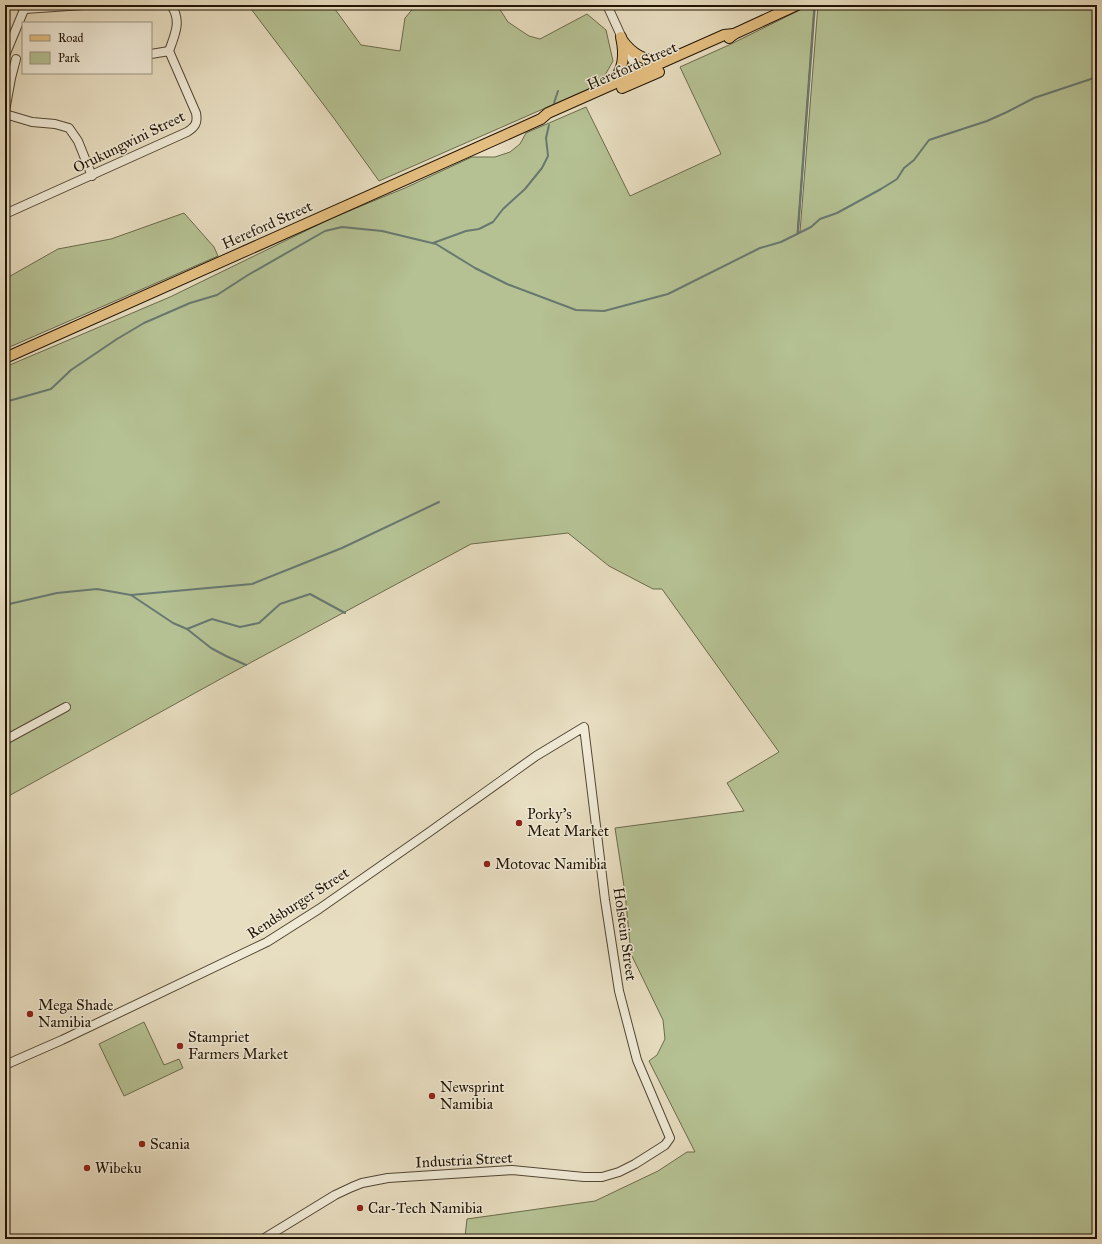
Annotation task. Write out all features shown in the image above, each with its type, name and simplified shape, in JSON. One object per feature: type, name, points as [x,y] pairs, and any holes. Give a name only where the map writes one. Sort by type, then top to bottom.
[{"type":"main road","name":"Hereford Street","points":[[541,119],[551,118],[639,77],[726,40],[734,34],[797,5]]},
{"type":"main road","name":"Hereford Street","points":[[5,358],[541,119],[548,113],[606,88],[639,77],[667,61],[724,36],[734,34]]},
{"type":"main road","points":[[622,39],[627,47],[639,56],[653,61],[667,61]]},
{"type":"main road","points":[[606,88],[616,78],[622,66],[622,39]]},
{"type":"street","points":[[5,111],[11,78],[20,59],[5,53],[25,7],[83,5]]},
{"type":"street","points":[[152,54],[169,51],[177,28],[177,16],[171,5]]},
{"type":"street","points":[[608,5],[639,77]]},
{"type":"street","name":"Orukungwini Street","points":[[5,214],[187,132],[196,125],[198,120],[196,113],[169,51]]},
{"type":"street","points":[[5,114],[32,122],[55,124],[69,128],[78,141],[92,176]]},
{"type":"street","points":[[5,740],[66,707]]},
{"type":"street","name":"Rendsburger Street","points":[[5,1065],[62,1040],[267,942],[319,909],[422,838],[536,756],[584,727]]},
{"type":"street","name":"Holstein Street","points":[[584,727],[605,900],[618,991],[636,1060],[670,1138]]},
{"type":"street","name":"Industria Street","points":[[263,1239],[336,1195],[362,1184],[388,1178],[512,1170],[584,1177],[602,1177],[619,1172],[635,1164],[665,1145],[670,1138]]},
{"type":"green space","points":[[248,5],[332,5],[361,45],[400,51],[405,18],[416,5],[497,5],[508,22],[529,36],[540,39],[587,14],[606,30],[613,61],[600,84],[379,181],[333,117]]},
{"type":"green space","points":[[810,5],[814,5],[797,234],[800,232],[818,5],[1097,5],[1097,1239],[436,1239],[465,1237],[467,1219],[595,1201],[658,1171],[687,1152],[695,1152],[649,1061],[657,1055],[665,1039],[663,1020],[631,954],[625,893],[615,828],[744,811],[727,783],[779,752],[662,589],[653,589],[609,566],[568,533],[471,544],[224,677],[5,798],[5,367],[170,297],[332,218],[405,188],[472,157],[495,157],[510,152],[520,144],[526,133],[586,107],[630,196],[721,154],[680,67],[729,45]]},
{"type":"green space","points":[[184,213],[214,247],[218,256],[5,349],[5,279],[58,249],[111,239]]},
{"type":"green space","points":[[144,1022],[164,1065],[179,1059],[183,1068],[124,1096],[99,1044]]},
{"type":"waterway","points":[[798,233],[815,5]]},
{"type":"waterway","points":[[5,402],[51,389],[71,370],[144,323],[190,303],[217,295],[248,275],[325,231],[342,227],[382,231],[436,244],[475,268],[507,284],[576,310],[604,311],[668,294],[760,248],[781,242],[811,227],[820,219],[837,213],[881,189],[897,179],[904,168],[914,160],[929,140],[987,121],[1034,98],[1097,77]]},
{"type":"waterway","points":[[554,103],[558,91]]},
{"type":"waterway","points":[[433,243],[466,231],[479,229],[493,222],[503,209],[525,189],[542,168],[548,156],[546,138],[549,125]]},
{"type":"waterway","points":[[5,605],[57,593],[97,589],[131,595],[252,584],[342,548],[439,502]]},
{"type":"waterway","points":[[187,629],[212,619],[240,627],[259,623],[280,604],[310,594],[345,613]]},
{"type":"waterway","points":[[131,595],[173,623],[187,629],[211,648],[246,665]]},
{"type":"place","name":"Porky's Meat Market","points":[[519,823]]},
{"type":"place","name":"Motovac Namibia","points":[[487,864]]},
{"type":"place","name":"Mega Shade Namibia","points":[[30,1014]]},
{"type":"place","name":"Stampriet Farmers Market","points":[[180,1046]]},
{"type":"place","name":"Newsprint Namibia","points":[[432,1096]]},
{"type":"place","name":"Scania","points":[[142,1144]]},
{"type":"place","name":"Wibeku","points":[[87,1168]]},
{"type":"place","name":"Car-Tech Namibia","points":[[360,1208]]}]
